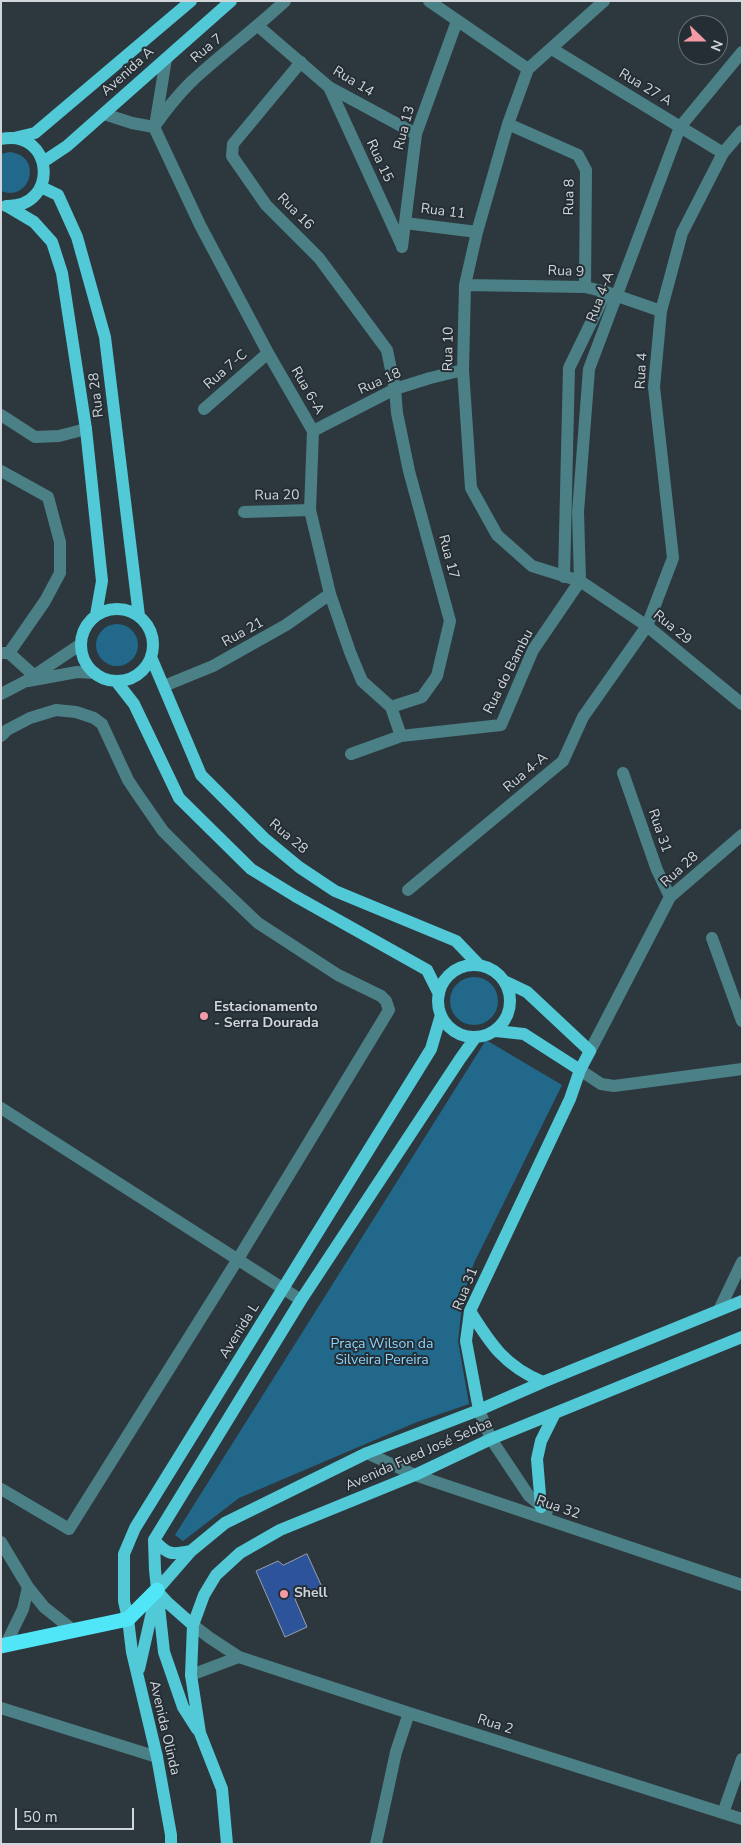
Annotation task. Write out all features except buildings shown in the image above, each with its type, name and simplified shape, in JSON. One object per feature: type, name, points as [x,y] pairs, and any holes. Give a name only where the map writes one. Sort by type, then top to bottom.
[{"type":"highway","points":[[4,1645],[128,1619],[157,1590]]},
{"type":"main road","name":"Avenida A","points":[[8,138],[35,133],[191,1]]},
{"type":"main road","name":"Avenida A","points":[[43,162],[68,146],[231,1]]},
{"type":"main road","points":[[4,206],[18,206],[28,202],[36,195],[41,187],[45,170],[39,153],[32,145],[24,140],[8,138]]},
{"type":"main road","name":"Rua 28","points":[[41,187],[58,195],[77,237],[105,337],[139,616]]},
{"type":"main road","name":"Rua 28","points":[[4,206],[34,222],[52,242],[62,273],[86,429],[102,581],[96,615]]},
{"type":"main road","points":[[118,608],[129,610],[139,616],[147,624],[152,634],[153,646],[151,657],[145,667],[127,679],[116,681],[105,679],[95,673],[84,660],[81,644],[83,632],[88,622],[96,615],[118,608]]},
{"type":"main road","name":"Rua 28","points":[[151,657],[201,775],[264,838],[298,866],[335,891],[456,941],[479,964]]},
{"type":"main road","points":[[116,681],[134,704],[179,798],[251,869],[295,896],[427,970],[438,994]]},
{"type":"main road","points":[[479,964],[499,974],[506,982],[510,992],[510,1008],[504,1023],[496,1031],[486,1036],[475,1038],[454,1032],[446,1024],[438,1004],[438,994],[442,983],[458,968],[479,964]]},
{"type":"main road","points":[[506,982],[527,992],[590,1051]]},
{"type":"main road","name":"Avenida L","points":[[137,1677],[124,1601],[123,1584],[124,1554],[135,1528],[284,1290],[431,1049],[441,1015]]},
{"type":"main road","points":[[496,1031],[524,1034],[580,1070]]},
{"type":"main road","points":[[227,1844],[222,1789],[200,1733],[183,1707],[164,1652],[154,1540],[301,1300],[475,1038]]},
{"type":"main road","name":"Rua 31","points":[[479,1410],[466,1341],[470,1311],[570,1099],[580,1070],[590,1051]]},
{"type":"main road","name":"Avenida Fued José Sebba","points":[[157,1590],[191,1551],[225,1523],[368,1453],[479,1410],[742,1300]]},
{"type":"main road","points":[[470,1311],[488,1340],[509,1362],[526,1374],[543,1382]]},
{"type":"main road","name":"Avenida Fued José Sebba","points":[[191,1675],[194,1625],[204,1595],[216,1575],[240,1553],[280,1530],[415,1475],[491,1439],[742,1337]]},
{"type":"main road","points":[[541,1507],[537,1459],[541,1441],[555,1413]]},
{"type":"main road","points":[[154,1540],[165,1552],[175,1554],[191,1551]]},
{"type":"main road","points":[[157,1590],[168,1604],[194,1625]]},
{"type":"main road","name":"Avenida Olinda","points":[[157,1590],[137,1677],[157,1758],[171,1844]]},
{"type":"main road","points":[[191,1675],[200,1733]]},
{"type":"street","name":"Rua 7","points":[[154,127],[169,106],[191,82],[285,1]]},
{"type":"street","points":[[430,1],[528,69],[604,1]]},
{"type":"street","name":"Rua 13","points":[[402,247],[416,134],[457,21]]},
{"type":"street","name":"Rua 14","points":[[258,26],[329,87],[416,134]]},
{"type":"street","name":"Rua 27 A","points":[[552,49],[723,153]]},
{"type":"street","name":"Rua 4-A","points":[[580,581],[578,512],[590,368],[611,294],[680,127],[742,52]]},
{"type":"street","points":[[104,114],[132,123],[154,127],[158,116],[166,59]]},
{"type":"street","name":"Rua 16","points":[[301,62],[232,144],[232,156],[266,205],[320,258],[387,350],[395,388]]},
{"type":"street","name":"Rua 10","points":[[528,69],[508,124],[477,232],[465,285],[463,370],[471,488],[497,535],[532,566],[580,581]]},
{"type":"street","name":"Rua 15","points":[[329,87],[402,247]]},
{"type":"street","name":"Rua 8","points":[[508,124],[578,155],[586,170],[585,287]]},
{"type":"street","name":"Rua 6-A","points":[[154,127],[200,225],[268,353],[313,432],[310,510],[330,594],[362,681],[391,707],[401,736]]},
{"type":"street","name":"Rua 4","points":[[647,626],[673,558],[654,387],[662,311],[682,233],[723,153],[742,131]]},
{"type":"street","name":"Rua 11","points":[[405,222],[477,232]]},
{"type":"street","name":"Rua 9","points":[[465,285],[585,287],[662,311]]},
{"type":"street","name":"Rua 4-A","points":[[564,577],[569,368],[611,294]]},
{"type":"street","name":"Rua 7-C","points":[[204,409],[268,353]]},
{"type":"street","name":"Rua 18","points":[[313,432],[395,388],[463,370]]},
{"type":"street","name":"Rua 17","points":[[391,707],[422,698],[437,676],[450,621],[410,471],[397,413],[395,388]]},
{"type":"street","points":[[1,415],[35,437],[59,436],[86,429]]},
{"type":"street","points":[[1,471],[48,497],[60,542],[60,573],[44,601],[5,653],[33,678],[77,672],[95,673]]},
{"type":"street","name":"Rua 20","points":[[244,512],[310,510]]},
{"type":"street","name":"Rua 29","points":[[580,581],[647,626],[742,704]]},
{"type":"street","name":"Rua do Bambu","points":[[351,754],[401,736],[500,725],[533,650],[580,581]]},
{"type":"street","name":"Rua 21","points":[[164,686],[213,666],[246,648],[286,625],[330,594]]},
{"type":"street","name":"Rua 4-A","points":[[408,890],[563,762],[583,717],[647,626]]},
{"type":"street","points":[[1,694],[33,678],[81,644]]},
{"type":"street","points":[[1,736],[30,718],[56,710],[76,712],[94,718],[102,724],[132,786],[163,831],[196,864],[258,923],[338,975],[380,996],[386,1001],[389,1010],[386,1019],[69,1529],[1,1489]]},
{"type":"street","name":"Rua 31","points":[[623,773],[657,870],[670,897]]},
{"type":"street","name":"Rua 28","points":[[590,1051],[670,897],[742,835]]},
{"type":"street","points":[[712,938],[742,1021]]},
{"type":"street","points":[[580,1070],[601,1084],[614,1086],[742,1069]]},
{"type":"street","points":[[1,1108],[301,1300]]},
{"type":"street","points":[[719,1310],[742,1262]]},
{"type":"street","name":"Rua 31","points":[[479,1410],[491,1439],[529,1496],[566,1527]]},
{"type":"street","name":"Rua 32","points":[[368,1453],[415,1475],[742,1585]]},
{"type":"street","points":[[1,1542],[28,1587],[44,1607],[74,1631]]},
{"type":"street","points":[[4,1645],[23,1609],[28,1587]]},
{"type":"street","name":"Rua 2","points":[[194,1625],[210,1638],[240,1657],[742,1819]]},
{"type":"street","points":[[191,1675],[240,1657]]},
{"type":"street","points":[[1,1708],[157,1758]]},
{"type":"street","points":[[376,1844],[396,1752],[409,1713]]},
{"type":"street","points":[[723,1813],[742,1758]]},
{"type":"green space","points":[[9,152],[20,155],[27,161],[30,169],[26,185],[20,190],[11,193],[1,191],[1,154]]},
{"type":"green space","points":[[121,624],[129,627],[135,633],[138,645],[135,657],[129,663],[113,666],[105,663],[99,657],[96,641],[99,633],[105,627]]},
{"type":"green space","points":[[474,977],[483,979],[491,984],[496,992],[498,1001],[496,1010],[491,1018],[483,1023],[474,1025],[465,1023],[457,1018],[452,1010],[450,1001],[452,992],[457,984],[465,979]]},
{"type":"green space","name":"Praça Wilson da Silveira Pereira","points":[[486,1040],[562,1085],[474,1263],[463,1296],[458,1341],[469,1404],[417,1422],[239,1498],[183,1541],[175,1535]]},
{"type":"place","name":"Estacionamento - Serra Dourada","points":[[204,1016]]},
{"type":"place","name":"Shell","points":[[284,1594]]}]
